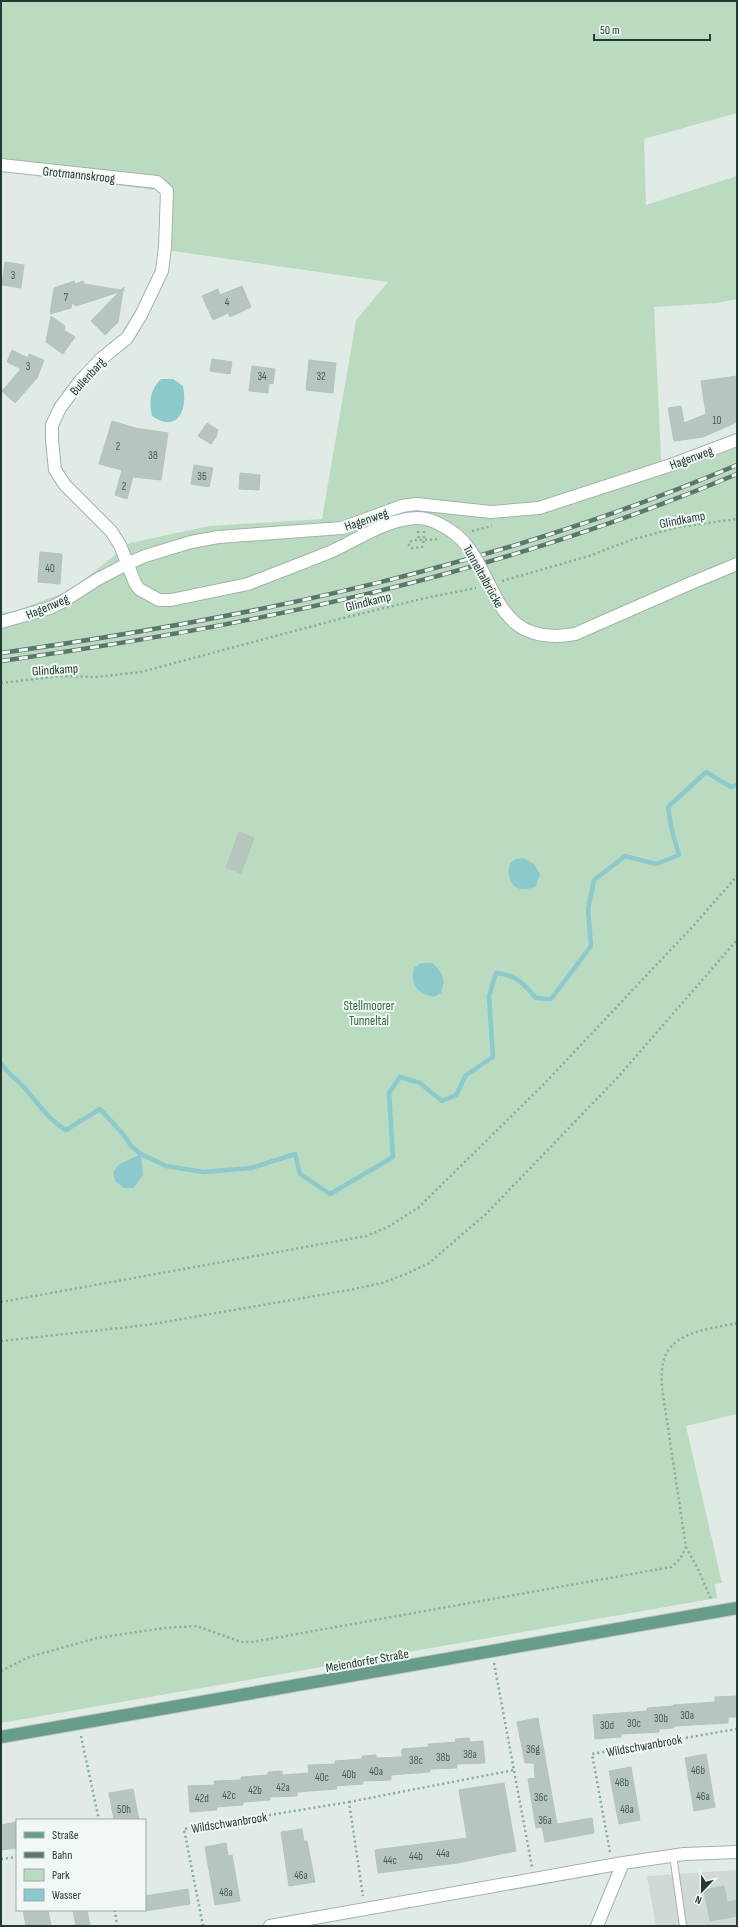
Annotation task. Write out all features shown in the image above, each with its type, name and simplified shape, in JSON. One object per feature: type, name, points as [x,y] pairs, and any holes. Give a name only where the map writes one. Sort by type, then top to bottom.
[{"type":"main road","name":"Meiendorfer Straße","points":[[1,1737],[737,1608]]},
{"type":"street","name":"Grotmannskroog","points":[[1,165],[157,182]]},
{"type":"street","name":"Bullenbarg","points":[[127,564],[120,545],[111,531],[65,485],[55,470],[52,456],[52,425],[60,408],[80,381],[101,359],[127,338],[141,316],[162,271],[165,247],[167,191],[157,182]]},
{"type":"street","name":"Hagenweg","points":[[1,622],[24,617],[62,602],[98,578],[145,556],[168,549],[218,537],[342,528],[356,525],[402,506],[416,504],[491,512],[539,508],[660,468],[737,440]]},
{"type":"street","name":"Tunneltalbrücke","points":[[127,564],[139,589],[159,600],[186,598],[248,584],[325,554],[387,526],[417,518],[436,522],[456,532],[464,540],[482,570],[495,598],[507,616],[526,629],[537,633],[563,636],[575,634],[737,564]]},
{"type":"street","points":[[270,1926],[673,1855],[737,1852]]},
{"type":"street","points":[[597,1926],[617,1864]]},
{"type":"lane","points":[[673,1855],[683,1926]]},
{"type":"path","name":"Glindkamp","points":[[495,583],[590,556],[631,540],[665,531],[737,519]]},
{"type":"path","points":[[418,540],[409,542],[409,546],[412,548],[422,547],[424,536]]},
{"type":"path","name":"Glindkamp","points":[[1,683],[60,676],[97,677],[141,672],[351,616],[480,587]]},
{"type":"path","points":[[1,1302],[366,1236],[388,1227],[419,1207],[542,1085],[695,924],[737,876]]},
{"type":"path","points":[[1,1342],[147,1325],[349,1290],[382,1283],[429,1263],[486,1214],[618,1077],[737,940]]},
{"type":"path","points":[[711,1602],[710,1594],[686,1547],[662,1388],[663,1363],[669,1347],[680,1338],[705,1330],[737,1324]]},
{"type":"path","points":[[1,1671],[29,1657],[97,1638],[164,1628],[197,1626],[241,1642],[252,1642],[671,1567],[680,1560],[686,1547]]},
{"type":"path","points":[[492,1652],[534,1879]]},
{"type":"path","points":[[78,1724],[99,1819]]},
{"type":"path","name":"Wildschwanbrook","points":[[617,1864],[592,1754],[737,1728]]},
{"type":"path","name":"Wildschwanbrook","points":[[203,1926],[184,1829],[349,1802],[514,1770]]},
{"type":"path","points":[[349,1802],[366,1910]]},
{"type":"path","points":[[1,1859],[16,1857]]},
{"type":"path","points":[[114,1911],[117,1926]]},
{"type":"shaded area","points":[[737,1870],[737,1926],[656,1926],[647,1876]]},
{"type":"green space","name":"Stellmoorer Tunneltal","points":[[1,1],[737,1],[737,113],[644,139],[646,205],[737,176],[737,299],[717,303],[654,307],[661,458],[666,474],[737,447],[737,1414],[686,1426],[722,1583],[715,1584],[717,1598],[1,1723],[1,613],[15,611],[71,590],[130,543],[209,526],[322,519],[356,320],[388,282],[159,249],[162,191],[1,170]]},
{"type":"water","points":[[161,379],[173,379],[183,386],[184,403],[182,410],[175,420],[169,422],[161,421],[152,416],[151,396],[157,383]]},
{"type":"water","points":[[523,858],[534,864],[540,874],[536,886],[529,889],[518,888],[511,881],[509,876],[510,863],[516,859]]},
{"type":"water","points":[[421,963],[433,963],[443,977],[441,993],[434,997],[419,991],[414,984],[414,968]]},
{"type":"water","points":[[141,1154],[143,1175],[134,1188],[124,1188],[115,1181],[113,1173],[118,1165]]},
{"type":"building","points":[[5,262],[24,265],[21,288],[2,285]]},
{"type":"building","points":[[74,281],[75,284],[83,281],[84,284],[121,290],[124,287],[123,290],[125,290],[123,291],[118,322],[105,335],[91,321],[119,292],[76,306],[72,303],[71,308],[50,314],[54,288]]},
{"type":"building","points":[[242,286],[251,307],[230,317],[228,313],[213,320],[202,296],[218,289],[220,295]]},
{"type":"building","points":[[51,316],[65,326],[64,330],[75,337],[63,354],[46,342]]},
{"type":"building","points":[[12,350],[28,358],[29,354],[44,360],[37,378],[15,403],[2,391],[21,369],[7,362]]},
{"type":"building","points":[[212,359],[232,362],[230,374],[210,371]]},
{"type":"building","points":[[309,360],[336,363],[333,393],[306,390]]},
{"type":"building","points":[[252,366],[275,369],[273,384],[269,383],[268,393],[249,391]]},
{"type":"building","points":[[737,376],[737,422],[703,437],[674,441],[668,408],[681,406],[684,423],[706,414],[701,381]]},
{"type":"building","points":[[112,421],[135,428],[168,433],[161,480],[133,477],[127,499],[115,495],[122,470],[99,464]]},
{"type":"building","points":[[207,423],[218,430],[216,437],[211,444],[198,436]]},
{"type":"building","points":[[194,465],[213,468],[209,487],[191,484]]},
{"type":"building","points":[[240,473],[260,475],[259,490],[239,489]]},
{"type":"building","points":[[40,552],[62,554],[60,584],[38,582]]},
{"type":"building","points":[[239,832],[254,838],[241,873],[226,868]]},
{"type":"building","points":[[737,1696],[737,1717],[728,1717],[728,1723],[674,1726],[674,1728],[659,1729],[659,1732],[621,1734],[621,1737],[595,1739],[593,1715],[647,1711],[647,1708],[715,1702],[715,1697]]},
{"type":"building","points":[[538,1718],[557,1824],[592,1818],[594,1833],[545,1842],[542,1827],[536,1828],[528,1779],[535,1778],[534,1763],[525,1763],[517,1722]]},
{"type":"building","points":[[469,1738],[470,1742],[483,1741],[485,1763],[457,1764],[457,1768],[430,1769],[430,1772],[391,1775],[391,1780],[363,1781],[363,1784],[336,1786],[337,1789],[297,1792],[297,1796],[269,1797],[270,1800],[243,1802],[243,1805],[216,1807],[217,1810],[190,1812],[188,1786],[215,1785],[214,1781],[241,1780],[241,1777],[268,1775],[268,1772],[282,1771],[282,1775],[309,1773],[308,1765],[335,1764],[335,1761],[362,1759],[362,1756],[376,1755],[376,1758],[402,1757],[402,1749],[429,1747],[428,1744],[456,1742],[455,1739]]},
{"type":"building","points":[[706,1754],[715,1807],[694,1811],[685,1758]]},
{"type":"building","points":[[631,1767],[640,1820],[619,1824],[609,1771]]},
{"type":"building","points":[[504,1783],[516,1851],[457,1863],[378,1873],[375,1850],[467,1838],[459,1790]]},
{"type":"building","points":[[133,1789],[139,1819],[114,1819],[109,1793]]},
{"type":"building","points":[[16,1822],[16,1848],[1,1850],[1,1825]]},
{"type":"building","points":[[302,1829],[304,1841],[307,1841],[315,1882],[289,1886],[281,1832]]},
{"type":"building","points":[[226,1843],[228,1856],[232,1855],[240,1901],[215,1905],[205,1847]]},
{"type":"building","points":[[724,1886],[727,1902],[737,1900],[737,1916],[710,1921],[704,1890]]},
{"type":"building","points":[[188,1889],[190,1904],[146,1911],[146,1896]]},
{"type":"building","points":[[23,1911],[48,1911],[51,1926],[26,1926]]},
{"type":"building","points":[[73,1911],[87,1911],[90,1926],[76,1926]]},
{"type":"waterway","points":[[1,1063],[53,1121],[66,1130],[100,1109],[123,1134],[131,1146],[141,1154],[166,1166],[204,1172],[251,1168],[295,1154],[300,1174],[330,1194],[393,1157],[389,1093],[400,1077],[420,1083],[442,1101],[456,1095],[466,1075],[493,1057],[489,996],[496,973],[509,976],[519,981],[536,998],[551,999],[591,946],[588,909],[594,880],[625,856],[656,864],[679,855],[672,831],[668,807],[706,772],[731,787],[737,785]]},
{"type":"railway","points":[[1,653],[190,623],[375,583],[467,559],[557,532],[648,501],[737,465]]},
{"type":"railway","points":[[1,661],[190,631],[283,613],[375,592],[467,568],[558,540],[648,509],[737,474]]}]
